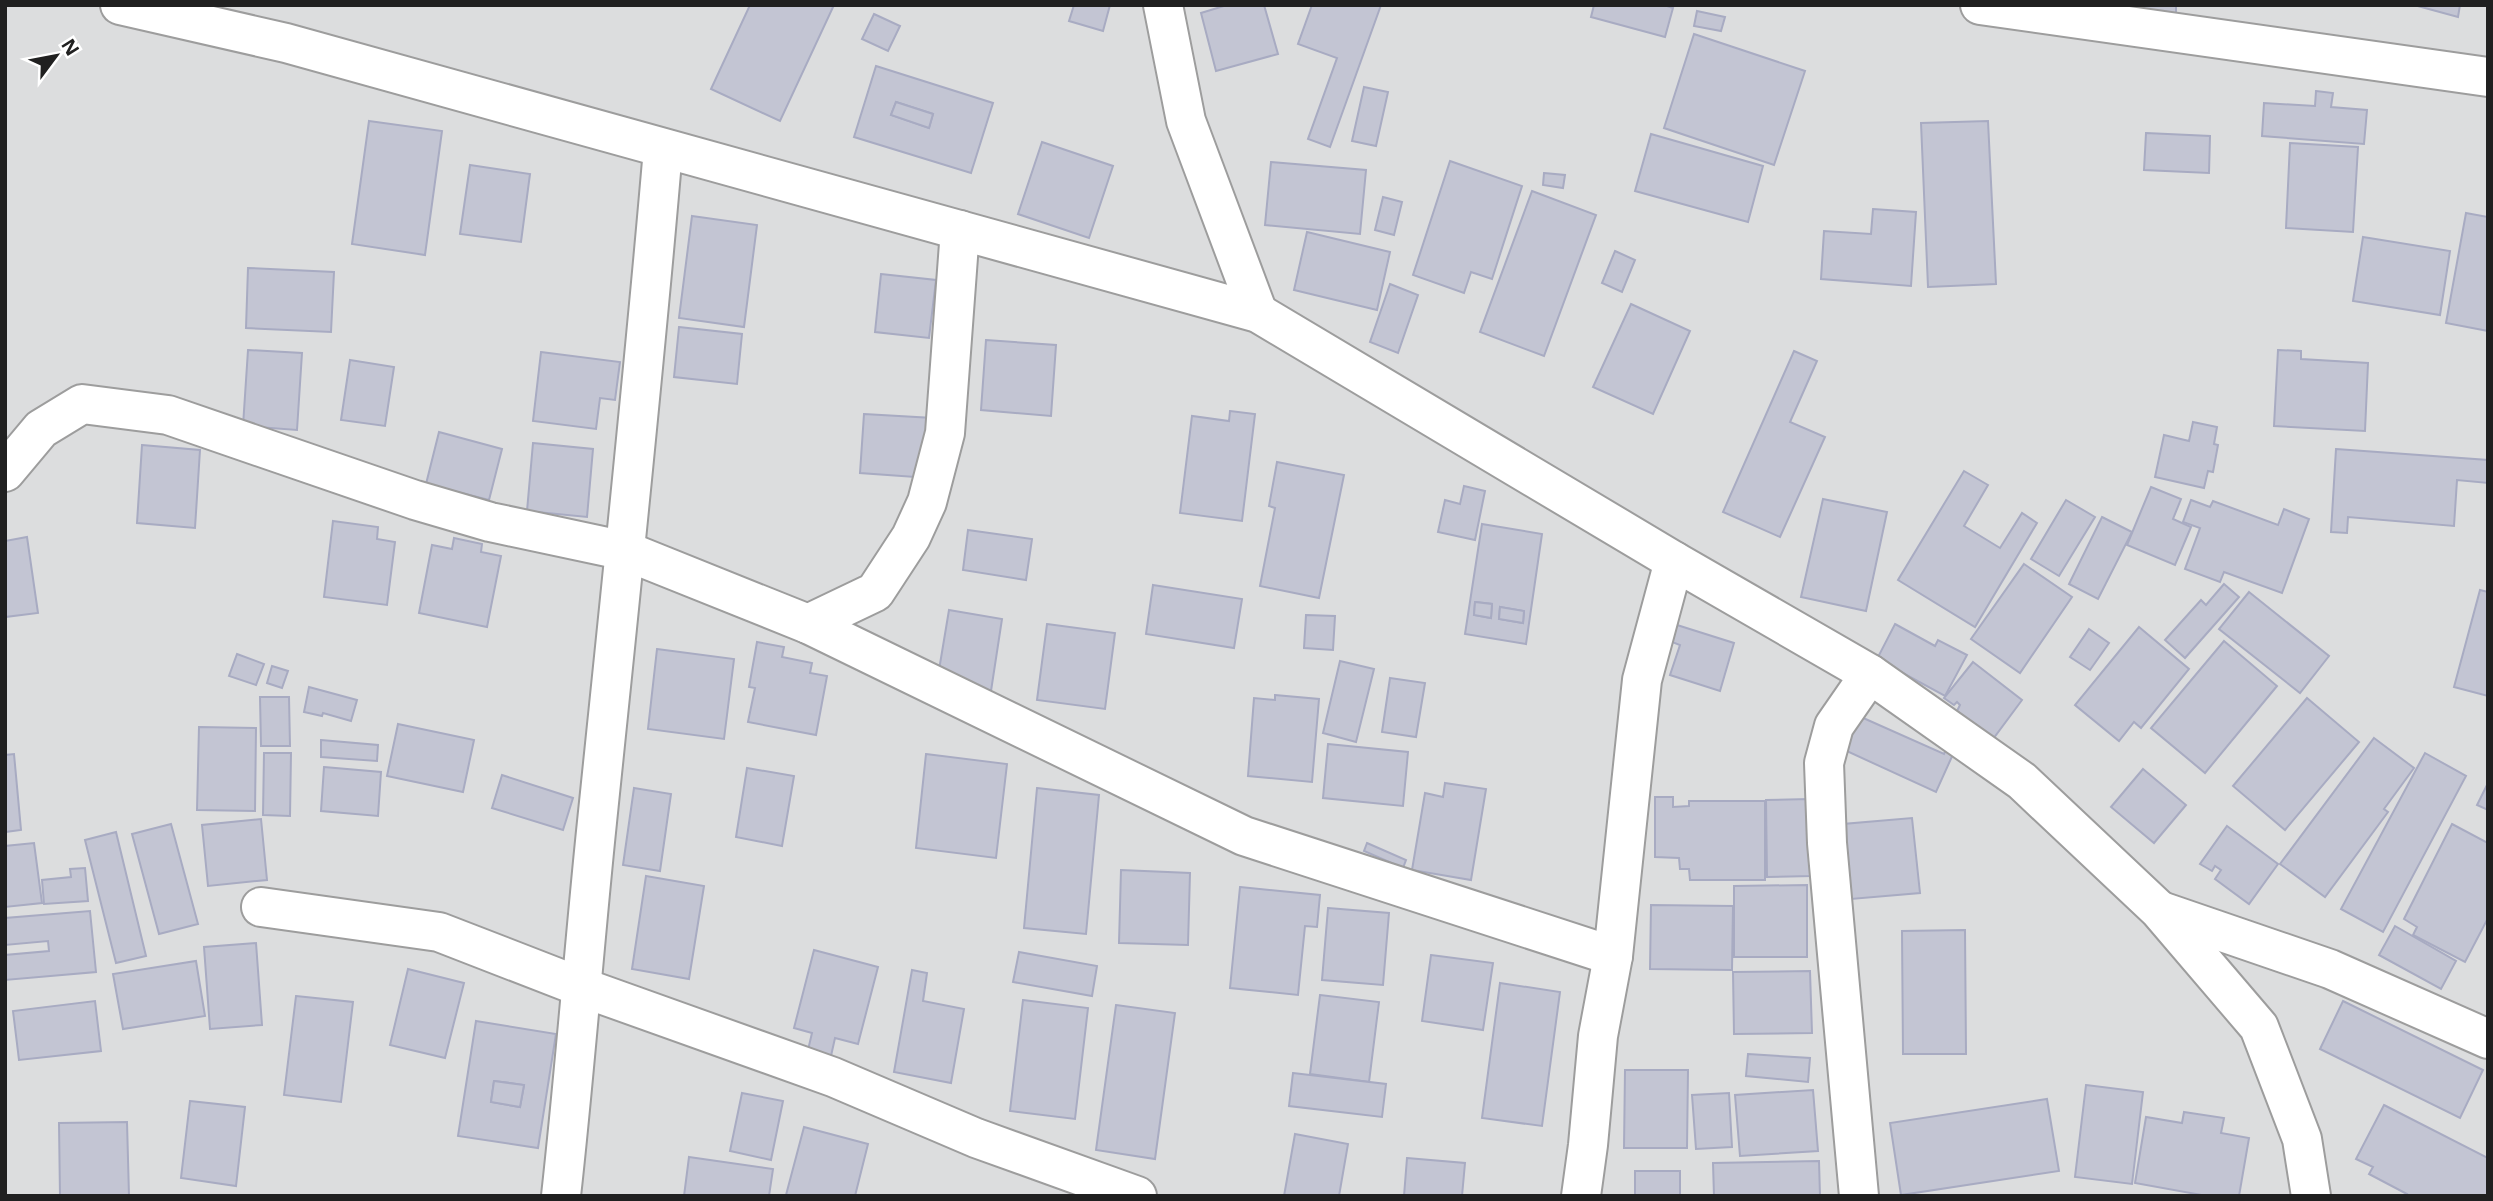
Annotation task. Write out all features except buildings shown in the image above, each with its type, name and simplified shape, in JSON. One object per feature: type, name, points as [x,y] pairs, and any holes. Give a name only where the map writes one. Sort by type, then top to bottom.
[{"type":"street","points":[[120,5],[286,43],[1258,313],[1674,561],[1870,674],[2022,781],[2159,910],[2259,1027],[2302,1139],[2311,1196]]},
{"type":"street","points":[[1163,5],[1186,121],[1258,313]]},
{"type":"street","points":[[1980,5],[2488,77]]},
{"type":"street","points":[[561,1196],[647,344],[663,149]]},
{"type":"street","points":[[808,624],[875,592],[911,537],[927,502],[945,433],[960,230]]},
{"type":"street","points":[[5,472],[41,429],[82,404],[168,415],[415,500],[490,522],[626,551],[808,624],[1244,836],[1613,956]]},
{"type":"street","points":[[1581,1196],[1598,1036],[1613,956],[1642,680],[1674,561]]},
{"type":"street","points":[[1859,1196],[1827,843],[1824,763],[1834,726],[1870,674]]},
{"type":"street","points":[[261,907],[439,932],[581,987],[833,1077],[976,1138],[1136,1196]]},
{"type":"street","points":[[2159,910],[2330,968],[2488,1040]]},
{"type":"shaded area","points":[[5,5],[2488,5],[2488,1196],[5,1196]]}]
